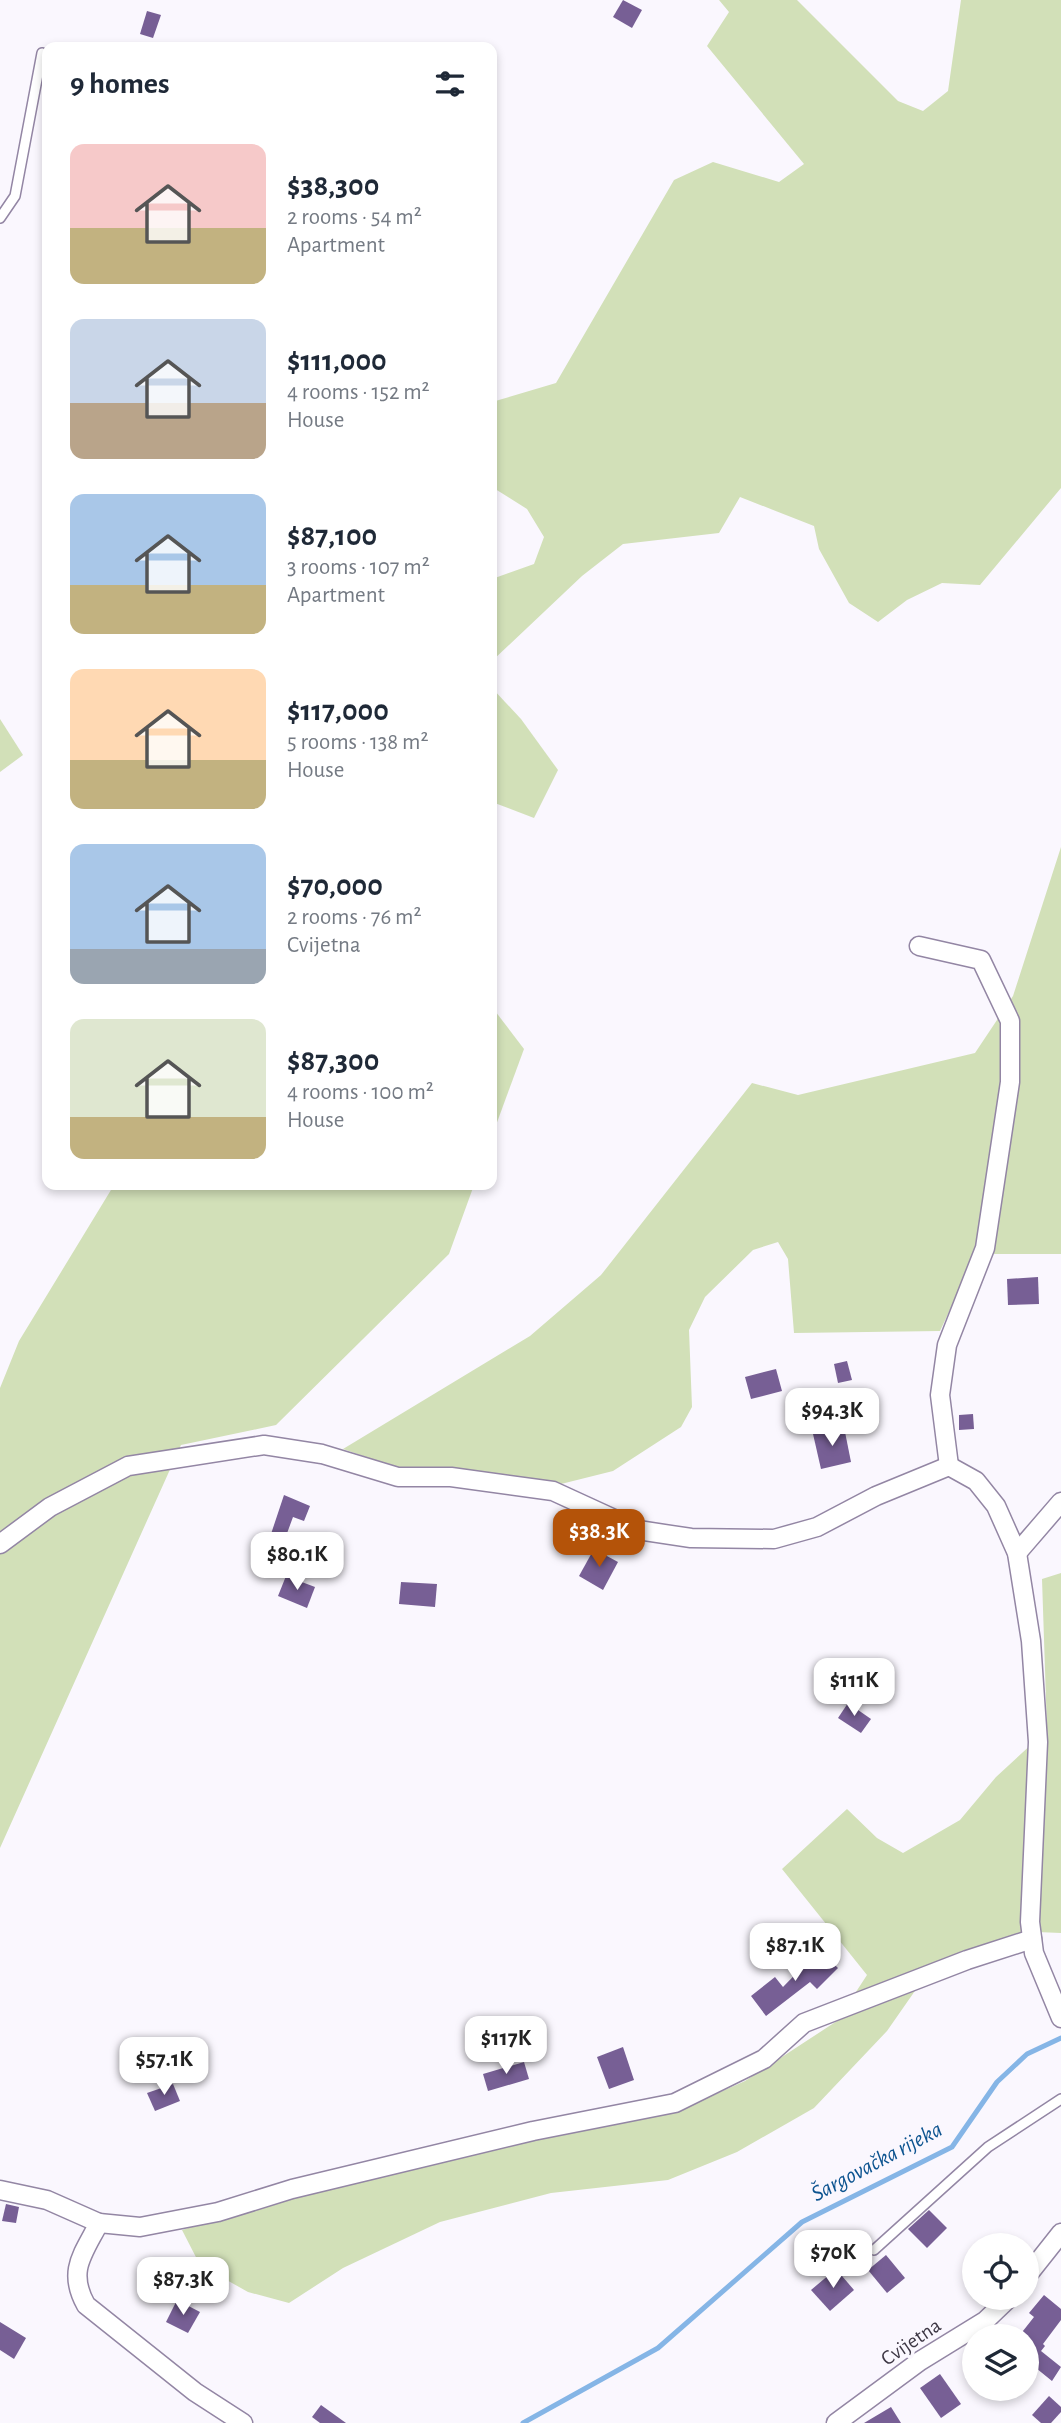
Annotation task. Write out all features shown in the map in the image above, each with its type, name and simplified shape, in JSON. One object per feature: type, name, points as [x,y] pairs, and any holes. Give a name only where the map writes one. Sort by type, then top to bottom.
[{"type":"street","points":[[919,946],[981,960],[1010,1021],[1010,1082],[985,1248],[947,1345],[940,1395],[949,1466]]},
{"type":"street","points":[[0,1544],[50,1507],[128,1466],[264,1445],[322,1454],[398,1477],[451,1477],[553,1491],[638,1530],[691,1538],[774,1539],[817,1527],[876,1496],[949,1466]]},
{"type":"street","points":[[949,1466],[976,1481],[996,1506],[1017,1553],[1031,1641],[1038,1742],[1032,1939],[1034,1953],[1060,2016]]},
{"type":"street","points":[[1017,1553],[1061,1502]]},
{"type":"street","points":[[0,2190],[47,2200],[99,2223],[140,2227],[218,2212],[292,2189],[533,2131],[675,2103],[764,2059],[804,2023],[967,1960],[1032,1939]]},
{"type":"street","points":[[99,2223],[77,2267],[76,2288],[86,2305],[195,2392],[243,2423]]},
{"type":"street","points":[[1039,2261],[1061,2234]]},
{"type":"street","name":"Cvijetna","points":[[836,2423],[920,2361],[985,2321],[996,2310]]},
{"type":"lane","points":[[0,218],[15,196],[42,52]]},
{"type":"lane","points":[[874,2250],[988,2147],[1061,2099]]},
{"type":"green space","points":[[719,0],[797,0],[898,101],[923,111],[948,91],[961,0],[1061,0],[1061,488],[980,585],[942,583],[907,600],[878,622],[849,603],[819,549],[814,526],[740,497],[719,533],[623,544],[582,576],[497,656],[497,577],[534,564],[544,537],[527,509],[497,490],[497,401],[556,383],[674,180],[713,162],[779,182],[804,164],[707,46],[729,12]]},
{"type":"green space","points":[[497,693],[521,719],[558,770],[534,818],[497,804]]},
{"type":"green space","points":[[0,719],[23,755],[0,772]]},
{"type":"green space","points":[[1061,847],[1061,1254],[976,1254],[940,1331],[794,1333],[788,1259],[778,1242],[753,1250],[705,1297],[689,1330],[692,1407],[681,1427],[613,1471],[557,1485],[404,1470],[343,1449],[530,1336],[601,1275],[752,1083],[798,1095],[975,1053],[1013,996]]},
{"type":"green space","points":[[497,1014],[524,1049],[497,1122]]},
{"type":"green space","points":[[111,1190],[472,1190],[449,1254],[276,1425],[181,1445],[0,1848],[0,1388],[19,1341]]},
{"type":"green space","points":[[1061,1573],[1061,1933],[1037,1932],[933,1965],[887,2031],[814,2108],[737,2152],[668,2180],[551,2193],[440,2222],[343,2268],[289,2303],[248,2292],[200,2265],[182,2230],[301,2192],[537,2136],[689,2106],[745,2081],[837,2021],[867,1975],[782,1869],[847,1809],[877,1838],[903,1853],[960,1820],[996,1777],[1047,1730],[1042,1579]]},
{"type":"building","points":[[623,0],[642,10],[632,28],[613,17]]},
{"type":"building","points":[[147,11],[161,15],[153,38],[140,34]]},
{"type":"building","points":[[1038,1277],[1039,1304],[1008,1305],[1007,1279]]},
{"type":"building","points":[[847,1361],[852,1380],[838,1383],[834,1364]]},
{"type":"building","points":[[776,1369],[782,1391],[751,1399],[745,1377]]},
{"type":"building","points":[[973,1414],[974,1429],[959,1430],[959,1415]]},
{"type":"building","points":[[844,1427],[851,1462],[821,1469],[813,1434]]},
{"type":"building","points":[[284,1495],[310,1506],[304,1521],[293,1517],[282,1547],[268,1543]]},
{"type":"building","points":[[594,1549],[618,1562],[603,1590],[579,1576]]},
{"type":"building","points":[[286,1576],[315,1587],[307,1608],[278,1596]]},
{"type":"building","points":[[401,1582],[437,1584],[435,1607],[399,1604]]},
{"type":"building","points":[[848,1703],[871,1719],[861,1733],[838,1718]]},
{"type":"building","points":[[819,1950],[838,1968],[817,1989],[810,1982],[766,2016],[751,1996],[775,1977],[783,1987]]},
{"type":"building","points":[[623,2047],[634,2080],[609,2089],[597,2057]]},
{"type":"building","points":[[524,2062],[529,2079],[488,2091],[483,2074]]},
{"type":"building","points":[[173,2084],[180,2101],[155,2111],[147,2093]]},
{"type":"building","points":[[6,2204],[19,2207],[16,2223],[2,2221]]},
{"type":"building","points":[[929,2210],[947,2228],[927,2248],[908,2229]]},
{"type":"building","points":[[886,2255],[905,2278],[887,2293],[868,2270]]},
{"type":"building","points":[[836,2269],[854,2290],[830,2311],[811,2290]]},
{"type":"building","points":[[1044,2295],[1061,2309],[1061,2320],[1043,2344],[1045,2346],[1041,2351],[1061,2367],[1052,2381],[1039,2370],[1039,2324],[1028,2324],[1034,2317],[1029,2313],[1032,2310],[1039,2310],[1039,2301]]},
{"type":"building","points":[[177,2300],[200,2312],[188,2333],[166,2322]]},
{"type":"building","points":[[0,2322],[26,2338],[14,2359],[0,2350]]},
{"type":"building","points":[[940,2374],[961,2404],[941,2418],[920,2388]]},
{"type":"building","points":[[1049,2396],[1061,2407],[1061,2412],[1051,2423],[1041,2423],[1032,2415]]},
{"type":"building","points":[[321,2405],[346,2423],[320,2423],[312,2417]]},
{"type":"building","points":[[891,2407],[901,2423],[864,2423]]},
{"type":"waterway","name":"Šargovačka rijeka","points":[[523,2423],[658,2348],[802,2222],[952,2147],[997,2082],[1027,2054],[1061,2038]]}]
